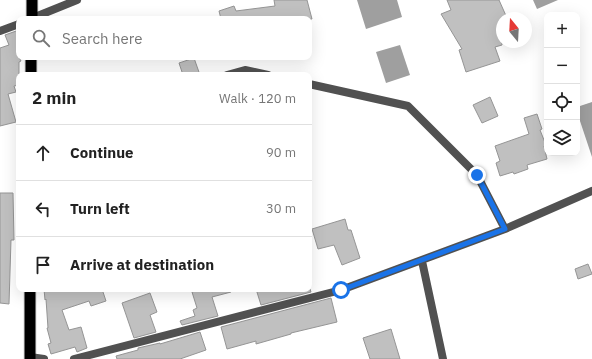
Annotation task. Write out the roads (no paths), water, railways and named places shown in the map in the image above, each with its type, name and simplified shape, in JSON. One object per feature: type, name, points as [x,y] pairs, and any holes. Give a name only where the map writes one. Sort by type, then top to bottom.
[{"type":"highway","points":[[31,16],[32,0]]},
{"type":"highway","points":[[31,60],[31,72]]},
{"type":"highway","points":[[30,292],[30,358]]},
{"type":"street","points":[[55,9],[60,0]]},
{"type":"street","points":[[38,16],[77,0]]},
{"type":"street","points":[[0,31],[16,25]]},
{"type":"street","points":[[237,72],[245,70],[254,72]]},
{"type":"street","points":[[312,85],[408,106],[477,175],[505,229]]},
{"type":"street","points":[[74,359],[341,290],[505,229],[592,191]]},
{"type":"street","points":[[422,261],[443,359]]},
{"type":"street","points":[[30,358],[44,359]]}]
